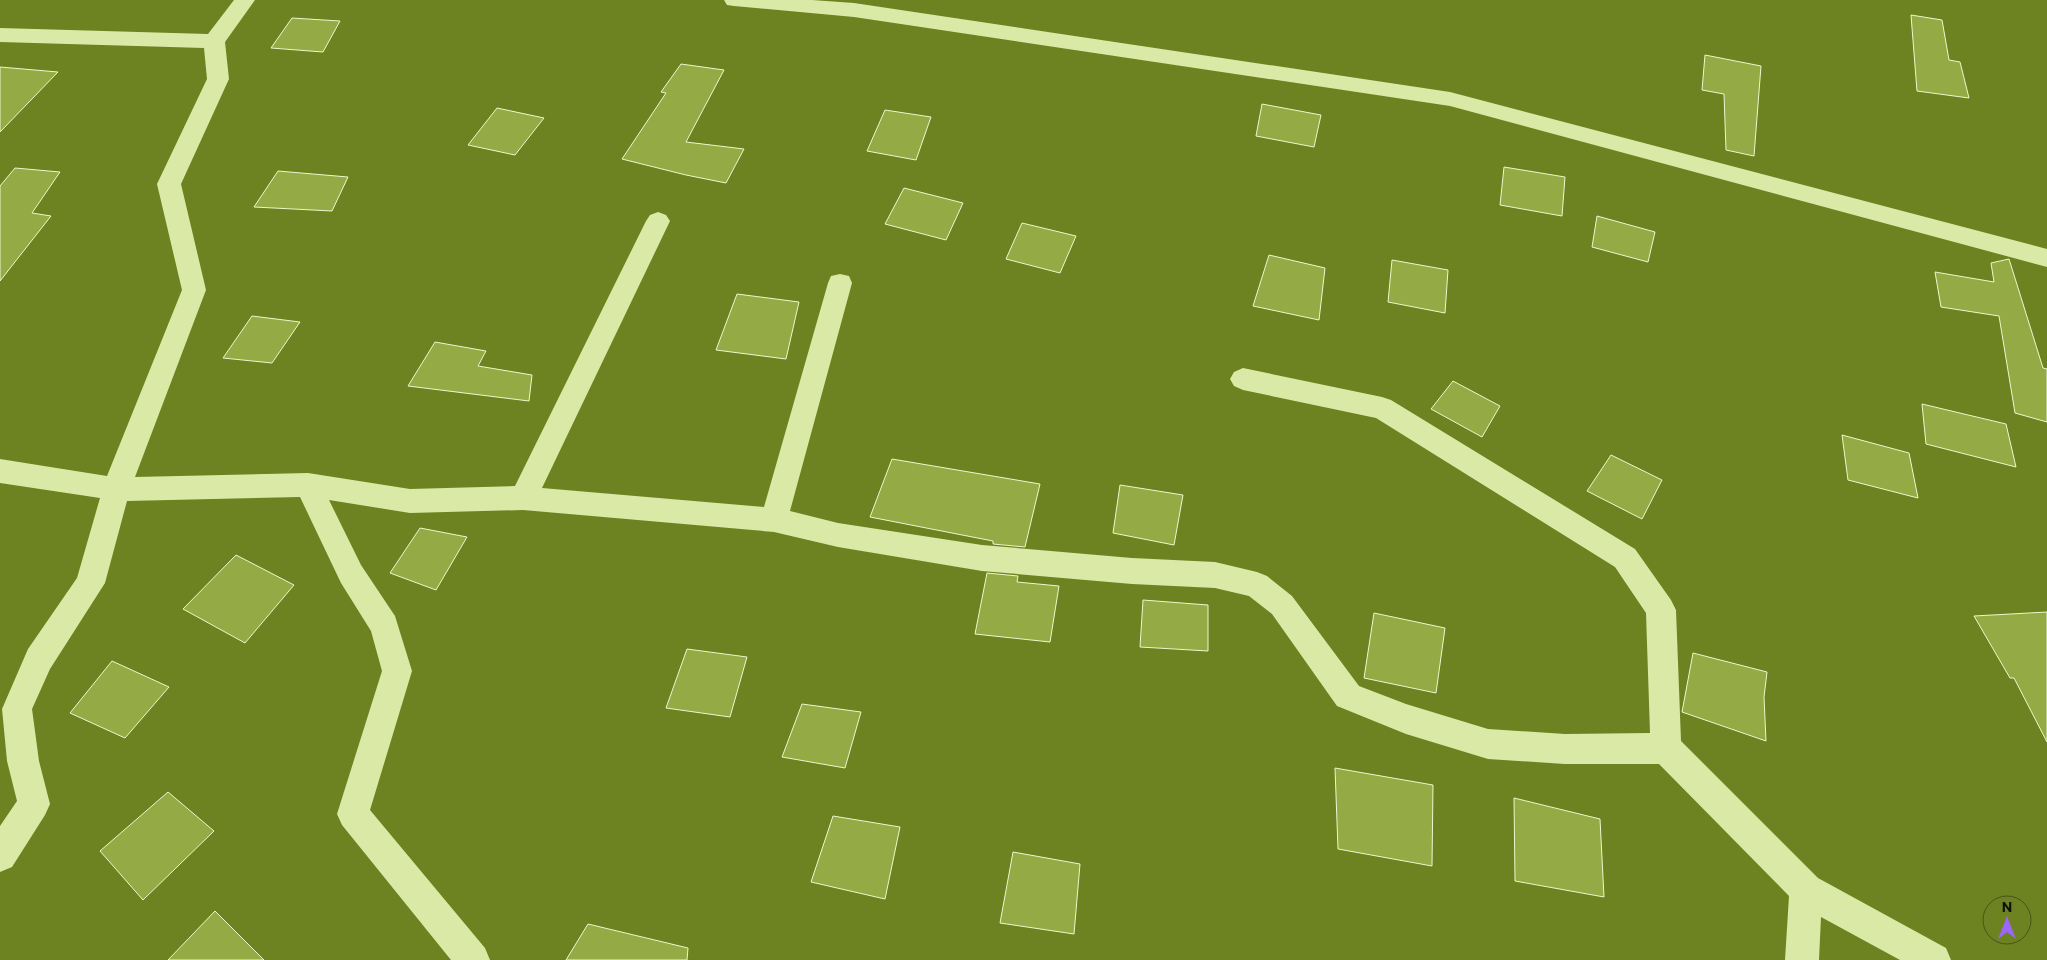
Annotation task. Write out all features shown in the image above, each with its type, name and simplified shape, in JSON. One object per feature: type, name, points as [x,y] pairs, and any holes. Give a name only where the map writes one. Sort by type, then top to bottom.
[{"type":"street","points":[[0,855],[34,804],[23,761],[17,708],[39,659],[90,583],[116,489],[194,290],[169,184],[218,79],[214,41],[245,0]]},
{"type":"street","points":[[734,0],[854,10],[1450,99],[2047,258]]},
{"type":"street","points":[[0,35],[214,41]]},
{"type":"street","points":[[522,498],[658,220]]},
{"type":"street","points":[[774,520],[840,283]]},
{"type":"street","points":[[1243,378],[1382,408],[1625,558],[1661,610],[1666,748],[1806,890],[1934,960]]},
{"type":"street","points":[[0,471],[116,489],[308,485],[410,501],[522,498],[774,520],[838,535],[982,558],[1132,571],[1215,575],[1257,585],[1282,605],[1348,696],[1406,719],[1488,744],[1565,749],[1666,748]]},
{"type":"street","points":[[308,485],[351,574],[385,626],[397,671],[353,814],[473,960]]},
{"type":"street","points":[[1802,960],[1806,890]]},
{"type":"building","points":[[1911,15],[1942,20],[1949,60],[1960,62],[1969,98],[1917,91]]},
{"type":"building","points":[[292,18],[340,21],[323,52],[271,48]]},
{"type":"building","points":[[1705,55],[1761,66],[1754,156],[1726,150],[1724,94],[1702,90]]},
{"type":"building","points":[[681,64],[724,70],[686,142],[744,149],[726,183],[622,159],[666,93],[661,92]]},
{"type":"building","points":[[0,67],[58,72],[0,132]]},
{"type":"building","points":[[1262,104],[1321,115],[1314,147],[1256,136]]},
{"type":"building","points":[[497,108],[544,118],[515,155],[468,145]]},
{"type":"building","points":[[885,110],[931,117],[916,160],[867,151]]},
{"type":"building","points":[[1504,167],[1565,177],[1562,216],[1500,205]]},
{"type":"building","points":[[15,168],[60,172],[32,213],[51,216],[0,281],[0,186]]},
{"type":"building","points":[[278,171],[348,177],[332,211],[254,207]]},
{"type":"building","points":[[904,188],[963,203],[946,240],[885,224]]},
{"type":"building","points":[[1597,216],[1655,232],[1648,262],[1592,247]]},
{"type":"building","points":[[1022,223],[1076,236],[1060,273],[1006,259]]},
{"type":"building","points":[[1269,255],[1325,268],[1319,320],[1253,306]]},
{"type":"building","points":[[2009,259],[2043,368],[2047,369],[2047,422],[2015,413],[1999,316],[1941,307],[1935,272],[1994,282],[1991,263]]},
{"type":"building","points":[[1392,260],[1448,270],[1445,313],[1388,302]]},
{"type":"building","points":[[737,294],[799,302],[786,359],[716,350]]},
{"type":"building","points":[[252,316],[300,322],[272,363],[223,358]]},
{"type":"building","points":[[435,342],[486,351],[478,366],[532,375],[529,401],[408,386]]},
{"type":"building","points":[[1453,381],[1500,406],[1482,437],[1431,409]]},
{"type":"building","points":[[1922,404],[2006,424],[2016,467],[1926,444]]},
{"type":"building","points":[[1842,435],[1909,453],[1918,498],[1848,480]]},
{"type":"building","points":[[1611,455],[1662,480],[1642,519],[1587,491]]},
{"type":"building","points":[[892,459],[1040,484],[1025,547],[993,544],[993,541],[870,517]]},
{"type":"building","points":[[1120,485],[1183,495],[1174,545],[1113,533]]},
{"type":"building","points":[[420,528],[467,537],[436,590],[390,573]]},
{"type":"building","points":[[236,555],[294,585],[245,643],[183,609]]},
{"type":"building","points":[[987,573],[1018,576],[1017,582],[1059,586],[1050,642],[975,634]]},
{"type":"building","points":[[1143,600],[1208,605],[1208,651],[1140,647]]},
{"type":"building","points":[[2047,612],[2047,742],[2014,678],[2010,678],[1974,616]]},
{"type":"building","points":[[1374,613],[1445,628],[1436,693],[1364,678]]},
{"type":"building","points":[[687,649],[747,657],[730,717],[666,708]]},
{"type":"building","points":[[1693,653],[1767,672],[1764,697],[1766,741],[1682,712]]},
{"type":"building","points":[[112,661],[169,687],[125,738],[70,713]]},
{"type":"building","points":[[802,704],[861,712],[845,768],[782,757]]},
{"type":"building","points":[[1335,768],[1433,785],[1432,866],[1338,849]]},
{"type":"building","points":[[168,792],[214,831],[143,900],[100,851]]},
{"type":"building","points":[[1514,798],[1600,819],[1604,897],[1515,881]]},
{"type":"building","points":[[833,816],[900,827],[885,899],[811,882]]},
{"type":"building","points":[[1013,852],[1080,864],[1074,934],[1000,923]]},
{"type":"building","points":[[215,911],[264,960],[168,960]]},
{"type":"building","points":[[588,924],[688,948],[687,960],[566,960]]}]
